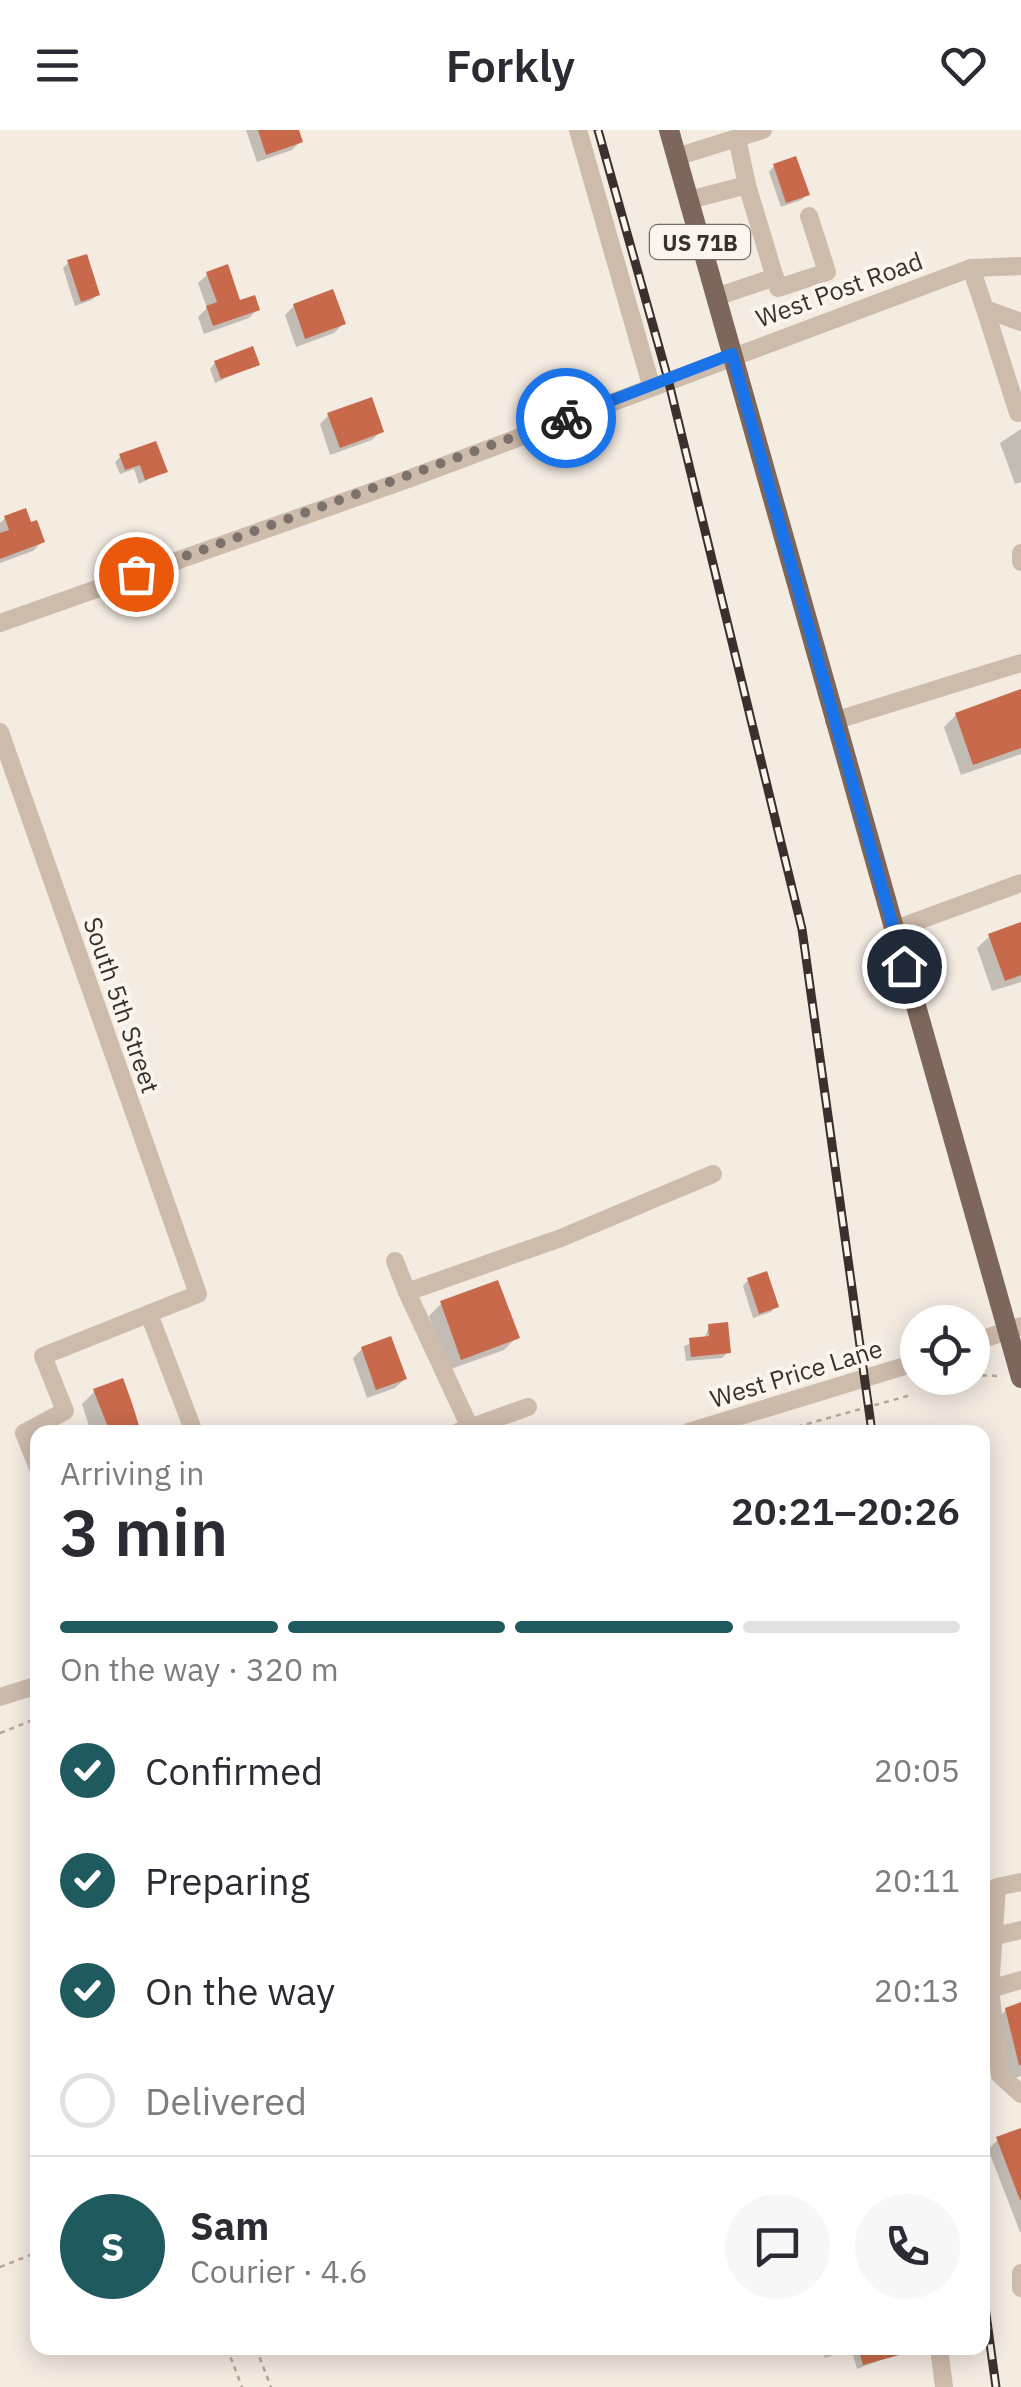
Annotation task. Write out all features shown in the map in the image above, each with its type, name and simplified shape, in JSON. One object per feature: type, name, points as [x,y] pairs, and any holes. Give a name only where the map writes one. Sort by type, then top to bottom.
[{"type":"main road","name":"US 71B","points":[[669,130],[893,930],[1014,1328],[1021,1378]]},
{"type":"street","points":[[578,130],[650,386]]},
{"type":"street","points":[[676,156],[763,130]]},
{"type":"street","points":[[738,138],[747,185],[778,288],[827,272],[809,216]]},
{"type":"street","points":[[688,200],[747,185]]},
{"type":"street","name":"West Post Road","points":[[0,623],[411,478],[732,354],[971,268],[1021,266]]},
{"type":"street","points":[[971,268],[1018,414]]},
{"type":"street","points":[[716,297],[775,277]]},
{"type":"street","points":[[985,309],[1021,322]]},
{"type":"street","points":[[1021,553],[1021,562]]},
{"type":"street","points":[[834,721],[1021,663]]},
{"type":"street","name":"South 5th Street","points":[[0,732],[198,1294],[148,1314]]},
{"type":"street","points":[[893,930],[1021,883]]},
{"type":"street","points":[[407,1292],[561,1238],[713,1174]]},
{"type":"street","points":[[394,1261],[464,1425]]},
{"type":"street","points":[[39,1425],[65,1411],[43,1356],[148,1314],[191,1425]]},
{"type":"street","points":[[990,1337],[1014,1328]]},
{"type":"street","name":"West Price Lane","points":[[711,1425],[900,1367]]},
{"type":"street","points":[[482,1425],[528,1407]]},
{"type":"street","points":[[0,1697],[30,1688]]},
{"type":"street","points":[[1021,1882],[997,1887],[990,1989],[1000,2075],[1021,2094]]},
{"type":"street","points":[[995,1936],[1021,1930]]},
{"type":"street","points":[[990,1989],[1021,1980]]},
{"type":"street","points":[[1021,2273],[1021,2288]]},
{"type":"street","points":[[941,2355],[944,2387]]},
{"type":"path","points":[[990,1376],[998,1376]]},
{"type":"path","points":[[803,1425],[911,1395]]},
{"type":"path","points":[[0,1734],[30,1721]]},
{"type":"path","points":[[0,2267],[30,2255]]},
{"type":"path","points":[[230,2355],[242,2387]]},
{"type":"path","points":[[259,2355],[271,2387]]},
{"type":"building","points":[[258,130],[299,130],[303,142],[266,155]]},
{"type":"building","points":[[796,156],[810,195],[786,203],[773,164]]},
{"type":"building","points":[[87,254],[100,295],[81,302],[67,260]]},
{"type":"building","points":[[228,264],[240,300],[255,295],[260,310],[213,326],[206,306],[217,302],[206,272]]},
{"type":"building","points":[[333,289],[346,324],[305,339],[293,304]]},
{"type":"building","points":[[253,346],[260,365],[221,379],[214,361]]},
{"type":"building","points":[[372,397],[384,432],[340,448],[327,413]]},
{"type":"building","points":[[156,441],[168,472],[145,480],[140,465],[125,470],[119,454]]},
{"type":"building","points":[[26,508],[31,522],[37,520],[45,542],[0,559],[0,533],[9,530],[4,516]]},
{"type":"building","points":[[1021,689],[1021,748],[973,765],[955,713]]},
{"type":"building","points":[[1021,922],[1021,975],[1005,981],[988,934]]},
{"type":"building","points":[[767,1271],[779,1307],[759,1314],[747,1278]]},
{"type":"building","points":[[498,1280],[520,1338],[461,1360],[440,1301]]},
{"type":"building","points":[[728,1322],[731,1353],[691,1357],[689,1338],[709,1336],[708,1324]]},
{"type":"building","points":[[391,1336],[407,1379],[376,1390],[361,1347]]},
{"type":"building","points":[[123,1378],[139,1425],[107,1425],[93,1389]]},
{"type":"building","points":[[1021,2002],[1021,2065],[1019,2065],[1005,2008]]},
{"type":"building","points":[[1021,2128],[1021,2200],[1020,2200],[996,2137]]},
{"type":"building","points":[[860,2355],[899,2355],[863,2365]]},
{"type":"railway","points":[[598,130],[668,379],[802,929],[871,1425]]},
{"type":"railway","points":[[990,2343],[996,2387]]},
{"type":"way so far","points":[[136,574],[411,478],[566,418]]},
{"type":"route","points":[[566,418],[732,354],[904,966]]}]
